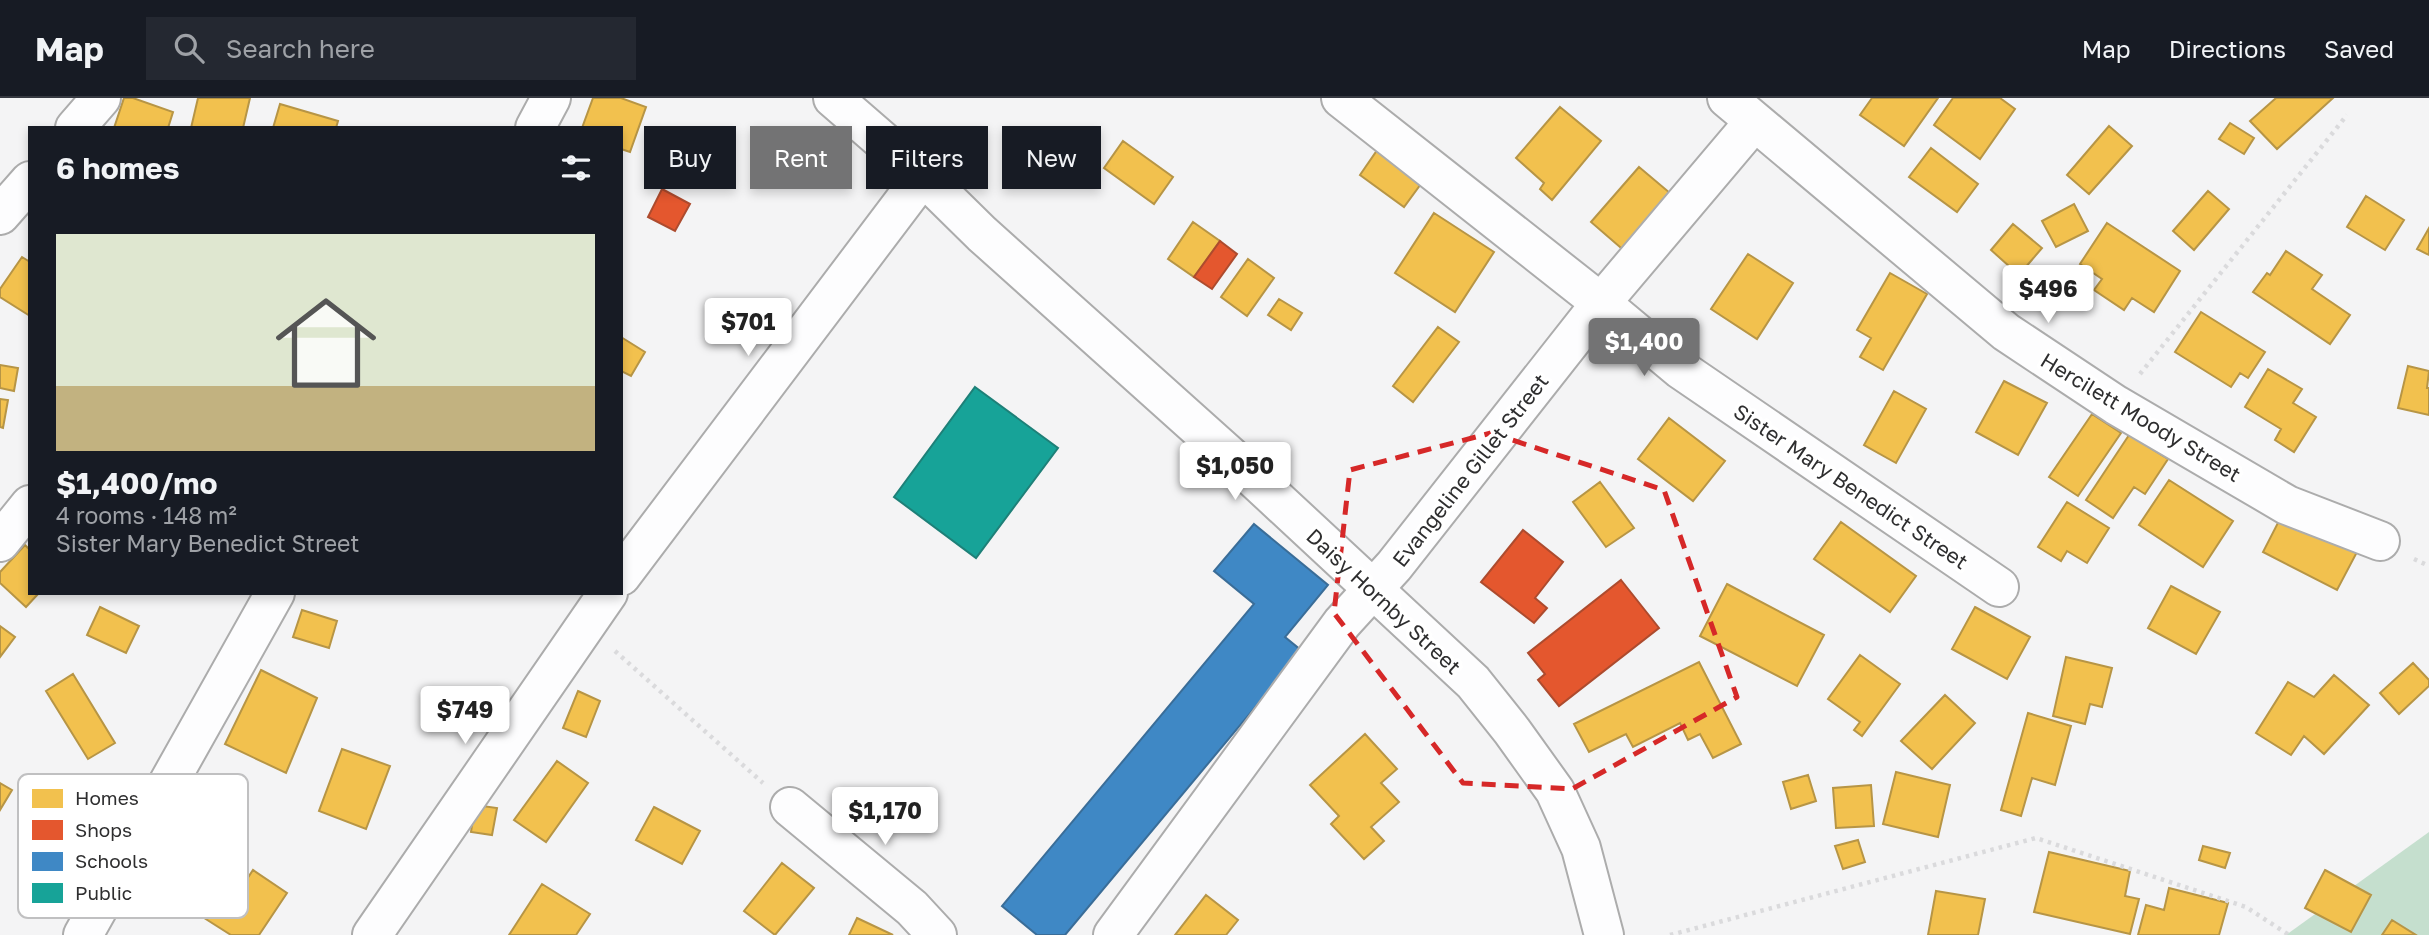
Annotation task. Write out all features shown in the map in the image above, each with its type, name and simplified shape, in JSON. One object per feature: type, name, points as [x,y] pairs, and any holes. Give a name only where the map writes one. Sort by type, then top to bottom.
[{"type":"street","points":[[77,126],[101,98]]},
{"type":"street","points":[[536,126],[551,98]]},
{"type":"street","name":"Daisy Hornby Street","points":[[833,98],[866,127]]},
{"type":"street","name":"Sister Mary Benedict Street","points":[[1341,98],[1601,303],[1680,369],[1999,587]]},
{"type":"street","name":"Evangeline Gillet Street","points":[[1113,935],[1342,624],[1373,592],[1601,303],[1741,110]]},
{"type":"street","name":"Hercilett Moody Street","points":[[1741,110],[2006,332],[2116,405],[2287,505],[2380,541]]},
{"type":"street","points":[[0,215],[28,183]]},
{"type":"street","points":[[623,573],[913,189]]},
{"type":"street","name":"Daisy Hornby Street","points":[[936,189],[982,234],[1233,459],[1472,682],[1512,731],[1555,791],[1581,848],[1604,935]]},
{"type":"street","points":[[0,542],[28,508]]},
{"type":"street","points":[[173,774],[274,595]]},
{"type":"street","points":[[372,935],[607,595]]},
{"type":"street","points":[[790,807],[912,908],[937,935]]},
{"type":"street","points":[[83,935],[93,918]]},
{"type":"path","points":[[2116,405],[2347,115]]},
{"type":"path","points":[[585,624],[790,807]]},
{"type":"path","points":[[1670,935],[2036,838],[2246,907],[2289,935]]},
{"type":"highlighted area","points":[[1491,433],[1664,490],[1737,697],[1572,789],[1463,783],[1334,613],[1350,470]]},
{"type":"green space","points":[[2429,832],[2429,935],[2286,935]]},
{"type":"building: Homes","points":[[124,98],[133,98],[173,112],[169,126],[115,126]]},
{"type":"building: Homes","points":[[198,98],[250,98],[243,126],[191,126]]},
{"type":"building: Homes","points":[[593,98],[621,98],[646,107],[630,152],[623,150],[623,126],[583,126]]},
{"type":"building: Homes","points":[[1872,98],[1938,98],[1904,146],[1860,115]]},
{"type":"building: Homes","points":[[1953,98],[2000,98],[2015,109],[1980,159],[1934,125]]},
{"type":"building: Homes","points":[[2276,98],[2333,98],[2277,149],[2250,121]]},
{"type":"building: Homes","points":[[280,104],[338,121],[337,126],[274,126]]},
{"type":"building: Homes","points":[[1560,107],[1601,141],[1552,200],[1540,189],[1544,183],[1516,158]]},
{"type":"building: Homes","points":[[2230,123],[2254,138],[2244,154],[2219,139]]},
{"type":"building: Homes","points":[[2109,126],[2132,146],[2089,194],[2067,175]]},
{"type":"building: Homes","points":[[1123,141],[1173,177],[1154,204],[1104,168]]},
{"type":"building: Homes","points":[[1380,146],[1426,177],[1404,207],[1360,175]]},
{"type":"building: Homes","points":[[1931,148],[1978,184],[1957,212],[1909,177]]},
{"type":"building: Homes","points":[[1639,167],[1683,204],[1635,260],[1591,222]]},
{"type":"building: Homes","points":[[2208,191],[2229,209],[2194,250],[2173,231]]},
{"type":"building: Homes","points":[[2366,196],[2404,220],[2385,250],[2347,227]]},
{"type":"building: Homes","points":[[2074,204],[2088,231],[2056,247],[2042,221]]},
{"type":"building: Homes","points":[[1434,213],[1494,252],[1455,312],[1395,273]]},
{"type":"building: Homes","points":[[1193,222],[1220,241],[1194,277],[1168,259]]},
{"type":"building: Homes","points":[[2107,223],[2180,271],[2154,312],[2132,298],[2124,310],[2094,290],[2102,279],[2080,264]]},
{"type":"building: Homes","points":[[2013,224],[2042,248],[2019,275],[1991,250]]},
{"type":"building: Homes","points":[[2429,228],[2429,255],[2417,249]]},
{"type":"building: Homes","points":[[2286,251],[2322,275],[2312,289],[2350,315],[2330,344],[2253,292],[2267,273],[2270,275]]},
{"type":"building: Homes","points":[[1748,254],[1793,283],[1757,339],[1711,309]]},
{"type":"building: Homes","points":[[22,257],[28,261],[28,315],[0,297],[0,289]]},
{"type":"building: Homes","points":[[1248,259],[1274,278],[1247,316],[1221,297]]},
{"type":"building: Homes","points":[[1890,273],[1927,294],[1883,370],[1860,357],[1871,338],[1857,330]]},
{"type":"building: Homes","points":[[1279,299],[1302,313],[1291,330],[1268,315]]},
{"type":"building: Homes","points":[[2201,312],[2265,352],[2248,378],[2240,373],[2231,387],[2175,352]]},
{"type":"building: Homes","points":[[1438,327],[1459,342],[1413,402],[1393,386]]},
{"type":"building: Homes","points":[[623,338],[645,352],[631,376],[623,372]]},
{"type":"building: Homes","points":[[0,365],[18,368],[14,391],[0,388]]},
{"type":"building: Homes","points":[[2408,366],[2429,371],[2429,415],[2398,408]]},
{"type":"building: Homes","points":[[2268,369],[2302,389],[2293,403],[2316,417],[2294,452],[2275,440],[2281,429],[2245,407]]},
{"type":"building: Homes","points":[[2004,381],[2047,403],[2018,455],[1976,432]]},
{"type":"building: Homes","points":[[1894,391],[1926,409],[1896,463],[1864,445]]},
{"type":"building: Homes","points":[[0,399],[8,400],[3,428],[0,427]]},
{"type":"building: Homes","points":[[2092,414],[2121,433],[2078,496],[2049,477]]},
{"type":"building: Homes","points":[[1669,418],[1725,461],[1693,501],[1638,459]]},
{"type":"building: Homes","points":[[2129,435],[2168,459],[2145,494],[2134,487],[2113,518],[2086,500]]},
{"type":"building: Homes","points":[[2169,480],[2233,521],[2203,567],[2139,525]]},
{"type":"building: Homes","points":[[1600,482],[1634,528],[1606,547],[1573,502]]},
{"type":"building: Homes","points":[[2067,502],[2109,528],[2087,563],[2067,551],[2061,561],[2038,547]]},
{"type":"building: Homes","points":[[2283,513],[2357,552],[2337,590],[2263,552]]},
{"type":"building: Homes","points":[[1841,522],[1916,576],[1890,612],[1814,559]]},
{"type":"building: Homes","points":[[25,545],[28,548],[28,595],[37,595],[26,607],[0,583],[0,572]]},
{"type":"building: Homes","points":[[1727,584],[1824,635],[1797,686],[1700,636]]},
{"type":"building: Homes","points":[[2171,586],[2220,612],[2196,654],[2148,628]]},
{"type":"building: Homes","points":[[100,607],[139,626],[126,653],[87,635]]},
{"type":"building: Homes","points":[[1975,607],[2030,637],[2007,679],[1952,649]]},
{"type":"building: Homes","points":[[302,610],[337,621],[329,648],[293,637]]},
{"type":"building: Homes","points":[[0,626],[15,637],[0,657]]},
{"type":"building: Homes","points":[[1860,655],[1900,684],[1862,736],[1854,730],[1860,722],[1828,699]]},
{"type":"building: Homes","points":[[2066,657],[2112,668],[2102,707],[2090,704],[2085,724],[2053,716]]},
{"type":"building: Homes","points":[[1699,662],[1741,744],[1713,758],[1700,734],[1688,740],[1680,723],[1633,747],[1626,734],[1589,752],[1574,724]]},
{"type":"building: Homes","points":[[2413,663],[2429,680],[2429,686],[2399,714],[2380,693]]},
{"type":"building: Homes","points":[[261,670],[317,698],[286,773],[225,744]]},
{"type":"building: Homes","points":[[73,674],[115,743],[88,759],[46,691]]},
{"type":"building: Homes","points":[[2334,675],[2369,705],[2324,754],[2304,736],[2291,755],[2256,733],[2288,682],[2314,697]]},
{"type":"building: Homes","points":[[578,691],[600,701],[586,737],[563,728]]},
{"type":"building: Homes","points":[[1945,695],[1975,723],[1932,769],[1901,741]]},
{"type":"building: Homes","points":[[2028,713],[2071,726],[2055,785],[2032,778],[2021,816],[2001,810]]},
{"type":"building: Homes","points":[[1365,734],[1397,769],[1381,783],[1399,802],[1371,827],[1384,841],[1364,859],[1331,824],[1339,816],[1310,785]]},
{"type":"building: Homes","points":[[342,749],[390,766],[366,829],[319,811]]},
{"type":"building: Homes","points":[[557,761],[588,783],[546,842],[514,820]]},
{"type":"building: Homes","points":[[1896,772],[1950,785],[1938,837],[1883,824]]},
{"type":"building: Homes","points":[[1808,775],[1816,801],[1791,809],[1783,782]]},
{"type":"building: Homes","points":[[0,783],[12,790],[0,810]]},
{"type":"building: Homes","points":[[1871,785],[1874,826],[1836,828],[1833,788]]},
{"type":"building: Homes","points":[[475,805],[497,808],[492,835],[471,832]]},
{"type":"building: Homes","points":[[654,807],[700,831],[682,864],[636,840]]},
{"type":"building: Homes","points":[[1858,840],[1865,862],[1843,869],[1835,846]]},
{"type":"building: Homes","points":[[2203,846],[2230,853],[2225,868],[2199,860]]},
{"type":"building: Homes","points":[[2049,852],[2130,871],[2125,896],[2139,899],[2130,934],[2034,912]]},
{"type":"building: Homes","points":[[782,863],[814,888],[775,935],[744,911]]},
{"type":"building: Homes","points":[[253,870],[287,893],[259,935],[231,935],[204,918],[248,918],[248,878]]},
{"type":"building: Homes","points":[[2325,870],[2371,895],[2351,932],[2305,908]]},
{"type":"building: Homes","points":[[542,884],[590,914],[576,935],[509,935]]},
{"type":"building: Homes","points":[[2169,888],[2228,903],[2219,935],[2138,935],[2146,905],[2164,910]]},
{"type":"building: Homes","points":[[1936,891],[1985,899],[1978,935],[1928,935]]},
{"type":"building: Homes","points":[[1206,895],[1238,920],[1226,935],[1175,935]]},
{"type":"building: Homes","points":[[857,918],[893,935],[849,935]]},
{"type":"building: Homes","points":[[2392,920],[2416,935],[2382,935]]},
{"type":"building: Shops","points":[[662,189],[690,204],[675,231],[648,217]]},
{"type":"building: Shops","points":[[1220,241],[1237,254],[1212,289],[1194,277]]},
{"type":"building: Shops","points":[[1523,530],[1563,562],[1535,598],[1547,608],[1534,623],[1481,582]]},
{"type":"building: Shops","points":[[1621,580],[1659,628],[1559,706],[1538,680],[1545,674],[1528,653]]},
{"type":"building: Schools","points":[[1254,524],[1328,585],[1285,637],[1302,651],[1065,935],[1037,935],[1002,906],[1254,604],[1214,571]]},
{"type":"building: Public","points":[[975,387],[1058,448],[976,558],[894,497]]}]
